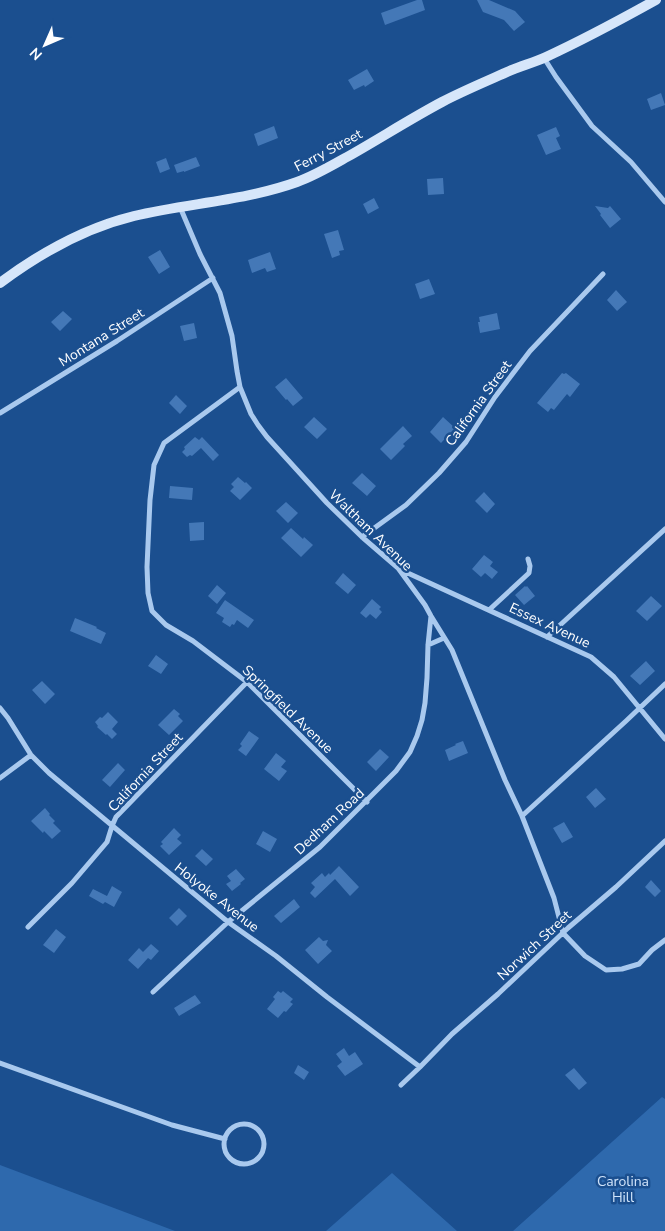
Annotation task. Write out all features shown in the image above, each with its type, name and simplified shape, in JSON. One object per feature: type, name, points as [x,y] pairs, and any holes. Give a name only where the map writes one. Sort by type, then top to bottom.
[{"type":"main road","name":"Ferry Street","points":[[0,283],[42,254],[94,229],[134,216],[244,196],[299,181],[336,164],[444,101],[485,81],[544,58],[584,39],[656,0]]},
{"type":"street","points":[[544,58],[592,126],[631,162],[665,202]]},
{"type":"street","name":"Waltham Avenue","points":[[180,207],[200,254],[220,293],[229,321],[240,387],[251,414],[267,438],[326,503],[398,568],[426,605],[452,650],[505,780],[522,816],[554,898],[564,933]]},
{"type":"street","name":"California Street","points":[[362,537],[406,505],[439,473],[466,442],[495,397],[530,350],[603,274]]},
{"type":"street","name":"Montana Street","points":[[0,412],[117,341],[213,278]]},
{"type":"street","name":"Springfield Avenue","points":[[240,387],[164,443],[154,465],[150,500],[147,567],[148,593],[152,611],[166,625],[193,641],[247,682],[366,802]]},
{"type":"street","points":[[547,636],[665,529]]},
{"type":"street","points":[[489,610],[529,573],[528,559]]},
{"type":"street","name":"Essex Avenue","points":[[398,568],[591,656],[614,677],[665,739]]},
{"type":"street","name":"Dedham Road","points":[[153,992],[228,922],[320,847],[396,772],[410,752],[422,720],[428,678],[428,645],[431,616]]},
{"type":"street","points":[[428,645],[444,638]]},
{"type":"street","name":"California Street","points":[[28,927],[72,884],[107,842],[116,817],[247,682]]},
{"type":"street","points":[[522,816],[665,684]]},
{"type":"street","name":"Holyoke Avenue","points":[[0,708],[31,755],[49,773],[228,922],[276,956],[420,1067]]},
{"type":"street","points":[[0,778],[31,755]]},
{"type":"street","name":"Norwich Street","points":[[420,1067],[452,1034],[622,882],[665,841]]},
{"type":"street","points":[[564,933],[585,956],[606,970],[622,969],[638,964],[665,940]]},
{"type":"street","points":[[0,1063],[172,1125],[225,1139]]},
{"type":"street","points":[[401,1085],[420,1067]]},
{"type":"street","points":[[243,1124],[252,1125],[260,1132],[264,1146],[259,1158],[248,1164],[240,1163],[230,1157],[225,1149],[225,1139],[229,1131],[235,1126],[243,1124]]},
{"type":"green space","name":"Carolina Hill","points":[[662,1097],[665,1099],[665,1231],[513,1231]]},
{"type":"green space","points":[[0,1165],[175,1231],[0,1231]]},
{"type":"green space","points":[[392,1173],[457,1231],[326,1231]]},
{"type":"building","points":[[417,0],[422,0],[425,10],[385,25],[381,13]]},
{"type":"building","points":[[477,0],[489,0],[515,11],[525,22],[514,31],[504,20],[483,12]]},
{"type":"building","points":[[367,69],[374,81],[365,87],[364,85],[354,90],[348,80]]},
{"type":"building","points":[[661,93],[665,105],[651,110],[647,99]]},
{"type":"building","points":[[274,126],[278,138],[258,146],[254,134]]},
{"type":"building","points":[[556,127],[560,136],[556,138],[561,149],[546,155],[537,135]]},
{"type":"building","points":[[196,157],[200,166],[177,173],[174,165]]},
{"type":"building","points":[[166,158],[170,169],[160,173],[156,162]]},
{"type":"building","points":[[443,178],[444,194],[428,195],[427,179]]},
{"type":"building","points":[[374,198],[379,208],[368,214],[363,204]]},
{"type":"building","points":[[595,206],[608,208],[610,206],[621,219],[610,228]]},
{"type":"building","points":[[338,230],[344,250],[339,251],[340,255],[332,258],[324,234]]},
{"type":"building","points":[[160,250],[170,267],[159,274],[148,257]]},
{"type":"building","points":[[270,252],[276,269],[267,272],[265,268],[252,273],[248,260]]},
{"type":"building","points":[[429,279],[435,294],[420,299],[415,284]]},
{"type":"building","points":[[616,290],[627,302],[617,311],[607,300]]},
{"type":"building","points":[[63,311],[72,319],[60,331],[51,322]]},
{"type":"building","points":[[497,313],[500,329],[480,333],[479,317]]},
{"type":"building","points":[[194,323],[197,338],[184,341],[180,326]]},
{"type":"building","points":[[562,373],[566,373],[580,384],[570,397],[567,394],[554,410],[551,408],[548,412],[537,403]]},
{"type":"building","points":[[286,378],[303,398],[293,406],[275,387]]},
{"type":"building","points":[[176,395],[187,406],[180,414],[169,403]]},
{"type":"building","points":[[314,417],[327,429],[317,439],[304,427]]},
{"type":"building","points":[[443,417],[455,428],[441,443],[430,432]]},
{"type":"building","points":[[403,426],[412,436],[403,444],[405,446],[391,460],[380,449]]},
{"type":"building","points":[[195,437],[199,440],[202,437],[219,455],[213,461],[201,448],[192,456],[187,457],[182,452],[185,449],[184,447]]},
{"type":"building","points":[[362,473],[376,486],[367,496],[352,483]]},
{"type":"building","points":[[238,477],[252,488],[240,500],[230,491],[234,487],[231,484]]},
{"type":"building","points":[[170,486],[193,488],[192,500],[169,498]]},
{"type":"building","points":[[484,492],[495,504],[487,513],[475,501]]},
{"type":"building","points":[[286,502],[298,513],[288,523],[276,511]]},
{"type":"building","points":[[204,522],[204,540],[190,541],[189,523]]},
{"type":"building","points":[[291,528],[313,545],[301,557],[281,538]]},
{"type":"building","points":[[484,555],[493,562],[490,566],[498,572],[492,579],[485,573],[481,577],[472,569]]},
{"type":"building","points":[[343,573],[356,585],[348,594],[335,583]]},
{"type":"building","points":[[217,585],[226,593],[217,604],[208,596]]},
{"type":"building","points":[[525,586],[535,596],[524,605],[515,595]]},
{"type":"building","points":[[651,596],[662,606],[647,621],[636,611]]},
{"type":"building","points":[[372,599],[381,607],[379,609],[382,612],[376,619],[370,614],[366,618],[360,613]]},
{"type":"building","points":[[225,600],[254,620],[248,628],[237,620],[230,627],[222,622],[224,618],[216,613]]},
{"type":"building","points":[[75,618],[106,633],[101,644],[70,631]]},
{"type":"building","points":[[156,655],[168,664],[161,674],[148,666]]},
{"type":"building","points":[[646,661],[655,671],[640,685],[630,676]]},
{"type":"building","points":[[42,681],[55,694],[45,704],[32,690]]},
{"type":"building","points":[[174,709],[180,714],[178,716],[183,721],[169,735],[158,725]]},
{"type":"building","points":[[108,712],[118,722],[112,729],[117,734],[112,739],[97,727],[95,722]]},
{"type":"building","points":[[249,731],[259,738],[246,756],[238,750]]},
{"type":"building","points":[[463,741],[468,753],[449,761],[445,750]]},
{"type":"building","points":[[380,749],[389,757],[376,771],[367,762]]},
{"type":"building","points":[[276,753],[286,761],[281,767],[287,771],[279,781],[264,769]]},
{"type":"building","points":[[118,763],[125,770],[110,787],[102,780]]},
{"type":"building","points":[[596,788],[606,799],[595,808],[586,797]]},
{"type":"building","points":[[45,808],[55,821],[53,823],[61,831],[52,839],[31,821]]},
{"type":"building","points":[[564,822],[573,837],[562,843],[553,828]]},
{"type":"building","points":[[174,828],[181,835],[177,839],[182,843],[169,855],[160,846],[163,844],[161,842]]},
{"type":"building","points":[[263,831],[277,839],[270,852],[256,844]]},
{"type":"building","points":[[202,849],[213,859],[206,866],[195,856]]},
{"type":"building","points":[[339,866],[359,887],[350,896],[335,879],[315,898],[310,893],[315,887],[311,883],[322,873],[325,877],[329,873],[330,875]]},
{"type":"building","points":[[236,869],[245,879],[232,891],[226,884],[231,881],[227,876]]},
{"type":"building","points":[[651,880],[661,891],[655,897],[645,887]]},
{"type":"building","points":[[112,886],[122,892],[114,907],[105,902],[103,904],[89,896],[93,889],[107,896]]},
{"type":"building","points":[[294,899],[300,907],[281,923],[274,916]]},
{"type":"building","points":[[179,908],[187,916],[177,926],[169,918]]},
{"type":"building","points":[[56,929],[66,937],[54,953],[43,945]]},
{"type":"building","points":[[319,937],[323,941],[328,940],[326,945],[332,951],[318,964],[305,950]]},
{"type":"building","points":[[151,944],[159,951],[151,960],[148,958],[138,969],[128,960],[139,948],[143,952]]},
{"type":"building","points":[[278,991],[281,993],[283,991],[293,999],[290,1002],[293,1004],[278,1018],[267,1009],[275,999],[273,997]]},
{"type":"building","points":[[195,995],[201,1003],[179,1016],[174,1008]]},
{"type":"building","points":[[344,1048],[349,1056],[355,1052],[363,1064],[345,1076],[337,1066],[342,1062],[336,1054]]},
{"type":"building","points":[[298,1065],[309,1072],[304,1080],[294,1073]]},
{"type":"building","points":[[574,1068],[587,1083],[579,1090],[565,1075]]}]
